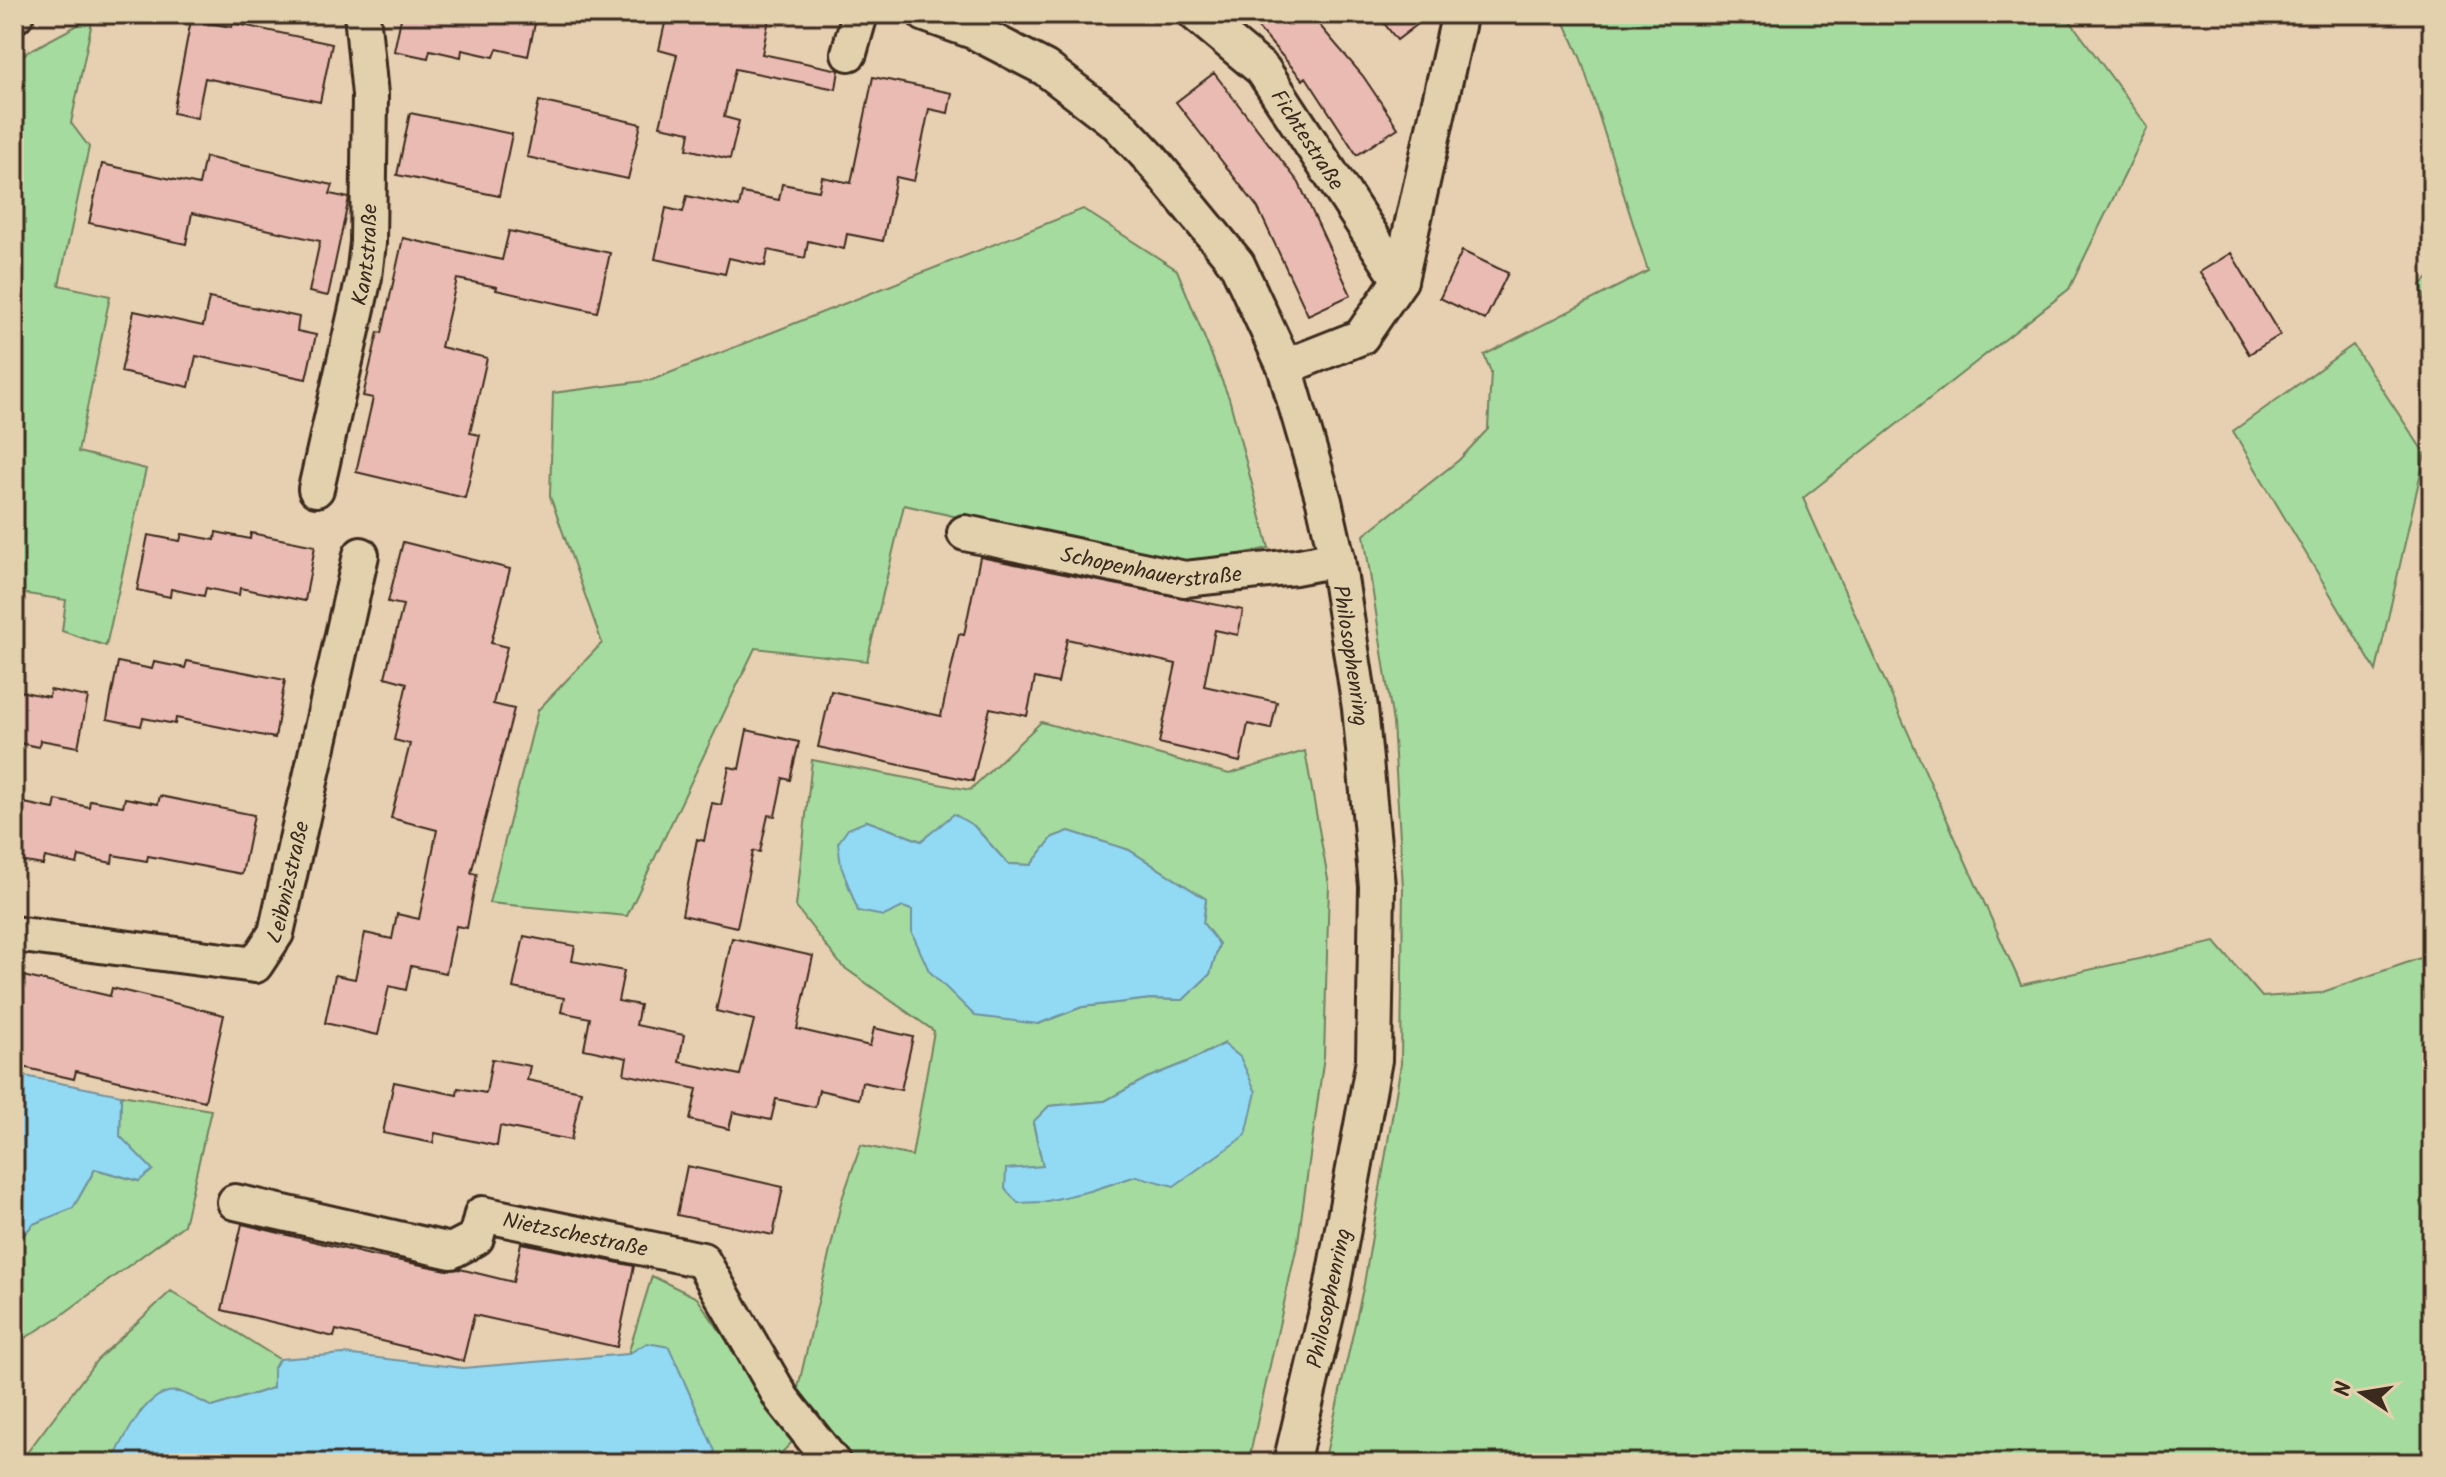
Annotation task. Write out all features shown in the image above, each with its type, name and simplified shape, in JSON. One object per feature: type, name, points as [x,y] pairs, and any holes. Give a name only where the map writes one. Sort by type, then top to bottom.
[{"type":"street","name":"Kantstraße","points":[[316,489],[364,277],[368,243],[370,95],[362,14]]},
{"type":"street","points":[[849,53],[860,14]]},
{"type":"street","name":"Philosophenring","points":[[925,14],[973,31],[1045,68],[1118,124],[1237,264],[1285,367],[1324,501],[1337,559],[1360,708],[1377,886],[1374,1060],[1331,1294],[1291,1463]]},
{"type":"street","name":"Fichtestraße","points":[[1196,14],[1263,70],[1400,280]]},
{"type":"street","points":[[1285,367],[1361,337],[1400,280],[1459,17],[1457,14]]},
{"type":"street","name":"Schopenhauerstraße","points":[[965,533],[1185,579],[1295,567],[1337,559]]},
{"type":"street","name":"Leibnizstraße","points":[[14,934],[255,965],[276,933],[361,555]]},
{"type":"street","name":"Nietzschestraße","points":[[235,1202],[451,1251],[476,1238],[482,1214],[702,1260],[782,1399],[833,1463]]},
{"type":"green space","points":[[1561,14],[2065,14],[2148,127],[2069,289],[1803,498],[2021,985],[2215,942],[2262,997],[2320,993],[2432,954],[2432,1463],[1324,1463],[1364,1284],[1401,1064],[1403,887],[1393,723],[1364,535],[1459,460],[1488,429],[1491,372],[1484,355],[1648,271],[1581,59]]},
{"type":"green space","points":[[93,17],[71,123],[89,147],[59,285],[110,296],[78,452],[146,469],[106,646],[62,631],[66,600],[14,592],[14,63],[29,51]]},
{"type":"green space","points":[[1083,209],[1177,270],[1229,398],[1269,548],[1180,567],[904,505],[867,661],[755,648],[627,916],[489,903],[538,710],[602,643],[550,496],[553,393],[652,380]]},
{"type":"green space","points":[[2432,274],[2432,328],[2421,285]]},
{"type":"green space","points":[[2353,345],[2425,454],[2376,671],[2233,431]]},
{"type":"green space","points":[[1041,722],[1229,774],[1305,751],[1329,885],[1324,1056],[1298,1241],[1248,1463],[854,1463],[845,1456],[798,1388],[842,1199],[861,1145],[912,1156],[934,1031],[842,966],[796,907],[812,760],[970,790]],"holes":[[[867,821],[921,841],[974,826],[1008,864],[1031,865],[1053,837],[1069,831],[1129,850],[1206,899],[1203,923],[1219,944],[1210,974],[1183,1000],[1150,999],[1082,1007],[1038,1024],[912,933],[912,910],[903,907]],[[1223,1044],[1136,1176],[1090,1191],[1043,1166],[1033,1123],[1049,1106],[1105,1101],[1147,1078]]]},
{"type":"green space","points":[[121,1095],[211,1110],[184,1225],[59,1317],[14,1345],[14,1246],[33,1224],[73,1208],[95,1169],[138,1181],[120,1136]]},
{"type":"green space","points":[[652,1276],[697,1298],[795,1439],[772,1463],[710,1463],[714,1451],[628,1354]]},
{"type":"green space","points":[[171,1291],[279,1359],[273,1370],[273,1388],[213,1407],[177,1391],[141,1411],[112,1463],[21,1463],[97,1360]]},
{"type":"water","points":[[954,814],[974,826],[1008,864],[1031,865],[1053,837],[1069,831],[1129,850],[1206,899],[1203,923],[1219,944],[1210,974],[1183,1000],[1150,999],[1082,1007],[1038,1024],[975,1016],[929,971],[912,933],[912,910],[903,907],[884,916],[858,911],[841,866],[838,843],[848,829],[867,821],[921,841]]},
{"type":"water","points":[[1224,1044],[1240,1057],[1256,1092],[1246,1135],[1174,1186],[1136,1176],[1043,1202],[1018,1203],[1005,1189],[1006,1169],[1043,1166],[1033,1122],[1049,1106],[1105,1101],[1147,1078]]},
{"type":"water","points":[[14,1074],[121,1095],[120,1136],[153,1170],[139,1181],[95,1169],[73,1208],[33,1224],[14,1246]]},
{"type":"water","points":[[647,1343],[669,1347],[715,1451],[710,1463],[112,1463],[138,1417],[156,1397],[167,1392],[178,1392],[213,1407],[273,1388],[273,1370],[279,1359],[344,1354],[463,1368],[628,1354]]},
{"type":"building","points":[[402,14],[537,14],[528,56],[497,49],[494,57],[462,50],[461,57],[430,50],[428,58],[394,51]]},
{"type":"building","points":[[667,14],[770,14],[762,54],[839,70],[836,89],[735,69],[724,117],[739,121],[730,159],[687,149],[690,132],[660,126],[677,55],[659,50]]},
{"type":"building","points":[[1246,14],[1310,14],[1363,76],[1398,128],[1357,155],[1306,77],[1303,80]]},
{"type":"building","points":[[1377,14],[1431,14],[1397,40]]},
{"type":"building","points":[[191,20],[232,27],[233,23],[332,44],[320,102],[205,78],[197,118],[173,113]]},
{"type":"building","points":[[1214,73],[1299,183],[1351,295],[1308,315],[1258,208],[1176,102]]},
{"type":"building","points":[[873,77],[952,93],[948,113],[929,109],[914,181],[896,177],[883,241],[847,234],[844,249],[808,241],[805,258],[768,250],[765,266],[729,258],[725,274],[655,259],[666,208],[683,212],[687,196],[739,207],[742,193],[779,200],[782,184],[819,191],[822,177],[851,183]]},
{"type":"building","points":[[539,101],[641,124],[628,179],[527,157]]},
{"type":"building","points":[[410,113],[512,134],[499,196],[397,175]]},
{"type":"building","points":[[205,157],[333,185],[330,194],[349,198],[328,296],[309,292],[320,241],[192,213],[186,244],[89,223],[102,164],[199,185]]},
{"type":"building","points":[[509,231],[610,253],[597,312],[457,279],[441,347],[487,358],[470,433],[480,435],[465,498],[356,472],[373,398],[363,396],[378,332],[382,333],[403,238],[502,260]]},
{"type":"building","points":[[1462,251],[1508,273],[1485,320],[1440,298]]},
{"type":"building","points":[[2231,253],[2280,335],[2249,354],[2200,272]]},
{"type":"building","points":[[209,298],[299,317],[297,331],[316,335],[306,379],[196,356],[189,387],[121,372],[134,311],[203,326]]},
{"type":"building","points":[[216,532],[250,539],[251,533],[315,546],[305,601],[240,588],[239,595],[206,588],[204,596],[171,589],[170,597],[137,590],[148,535],[180,541],[182,534],[215,540]]},
{"type":"building","points":[[403,542],[510,569],[491,643],[507,647],[493,704],[514,709],[471,873],[477,874],[467,928],[456,926],[446,973],[411,966],[406,990],[389,986],[378,1035],[325,1023],[335,975],[355,979],[365,933],[392,939],[397,914],[419,919],[437,830],[391,818],[410,744],[394,740],[407,683],[385,677],[403,605],[388,602]]},
{"type":"building","points":[[980,557],[1243,610],[1238,635],[1215,630],[1204,686],[1277,702],[1271,729],[1248,724],[1240,762],[1159,743],[1176,664],[1067,639],[1058,683],[1035,678],[1027,716],[990,708],[973,781],[818,747],[831,691],[941,716],[959,634],[964,635]]},
{"type":"building","points":[[187,661],[285,680],[275,738],[176,718],[175,724],[143,718],[141,726],[107,719],[118,662],[152,669],[154,662],[185,668]]},
{"type":"building","points":[[14,690],[49,697],[50,690],[88,697],[78,747],[40,740],[39,747],[14,742]]},
{"type":"building","points":[[747,730],[799,742],[790,780],[783,778],[775,816],[768,815],[760,852],[753,851],[737,927],[682,915],[697,839],[704,841],[712,803],[721,805],[729,767],[739,769]]},
{"type":"building","points":[[160,796],[254,815],[242,874],[148,856],[147,861],[113,855],[112,863],[79,856],[77,864],[45,857],[43,865],[14,860],[14,808],[22,810],[24,803],[54,809],[56,800],[89,807],[90,800],[123,806],[125,798],[158,804]]},
{"type":"building","points":[[524,936],[575,946],[572,961],[624,971],[618,1001],[640,1005],[636,1025],[684,1035],[679,1062],[740,1075],[754,1020],[716,1011],[732,938],[813,956],[797,1029],[870,1046],[874,1028],[913,1037],[901,1090],[862,1082],[859,1099],[819,1090],[815,1107],[776,1099],[771,1120],[733,1112],[729,1129],[690,1120],[697,1089],[624,1074],[627,1058],[584,1049],[590,1018],[561,1012],[564,998],[513,988]]},
{"type":"building","points":[[14,974],[110,996],[112,988],[224,1015],[205,1101],[76,1071],[74,1079],[14,1065]]},
{"type":"building","points":[[492,1059],[530,1066],[527,1080],[581,1091],[571,1140],[500,1126],[497,1146],[435,1133],[433,1143],[383,1133],[394,1082],[457,1095],[458,1088],[486,1093]]},
{"type":"building","points":[[687,1166],[783,1187],[773,1235],[677,1215]]},
{"type":"building","points":[[242,1224],[370,1255],[447,1270],[460,1269],[513,1282],[521,1243],[634,1266],[617,1347],[474,1315],[463,1361],[336,1330],[334,1337],[222,1310]]}]
